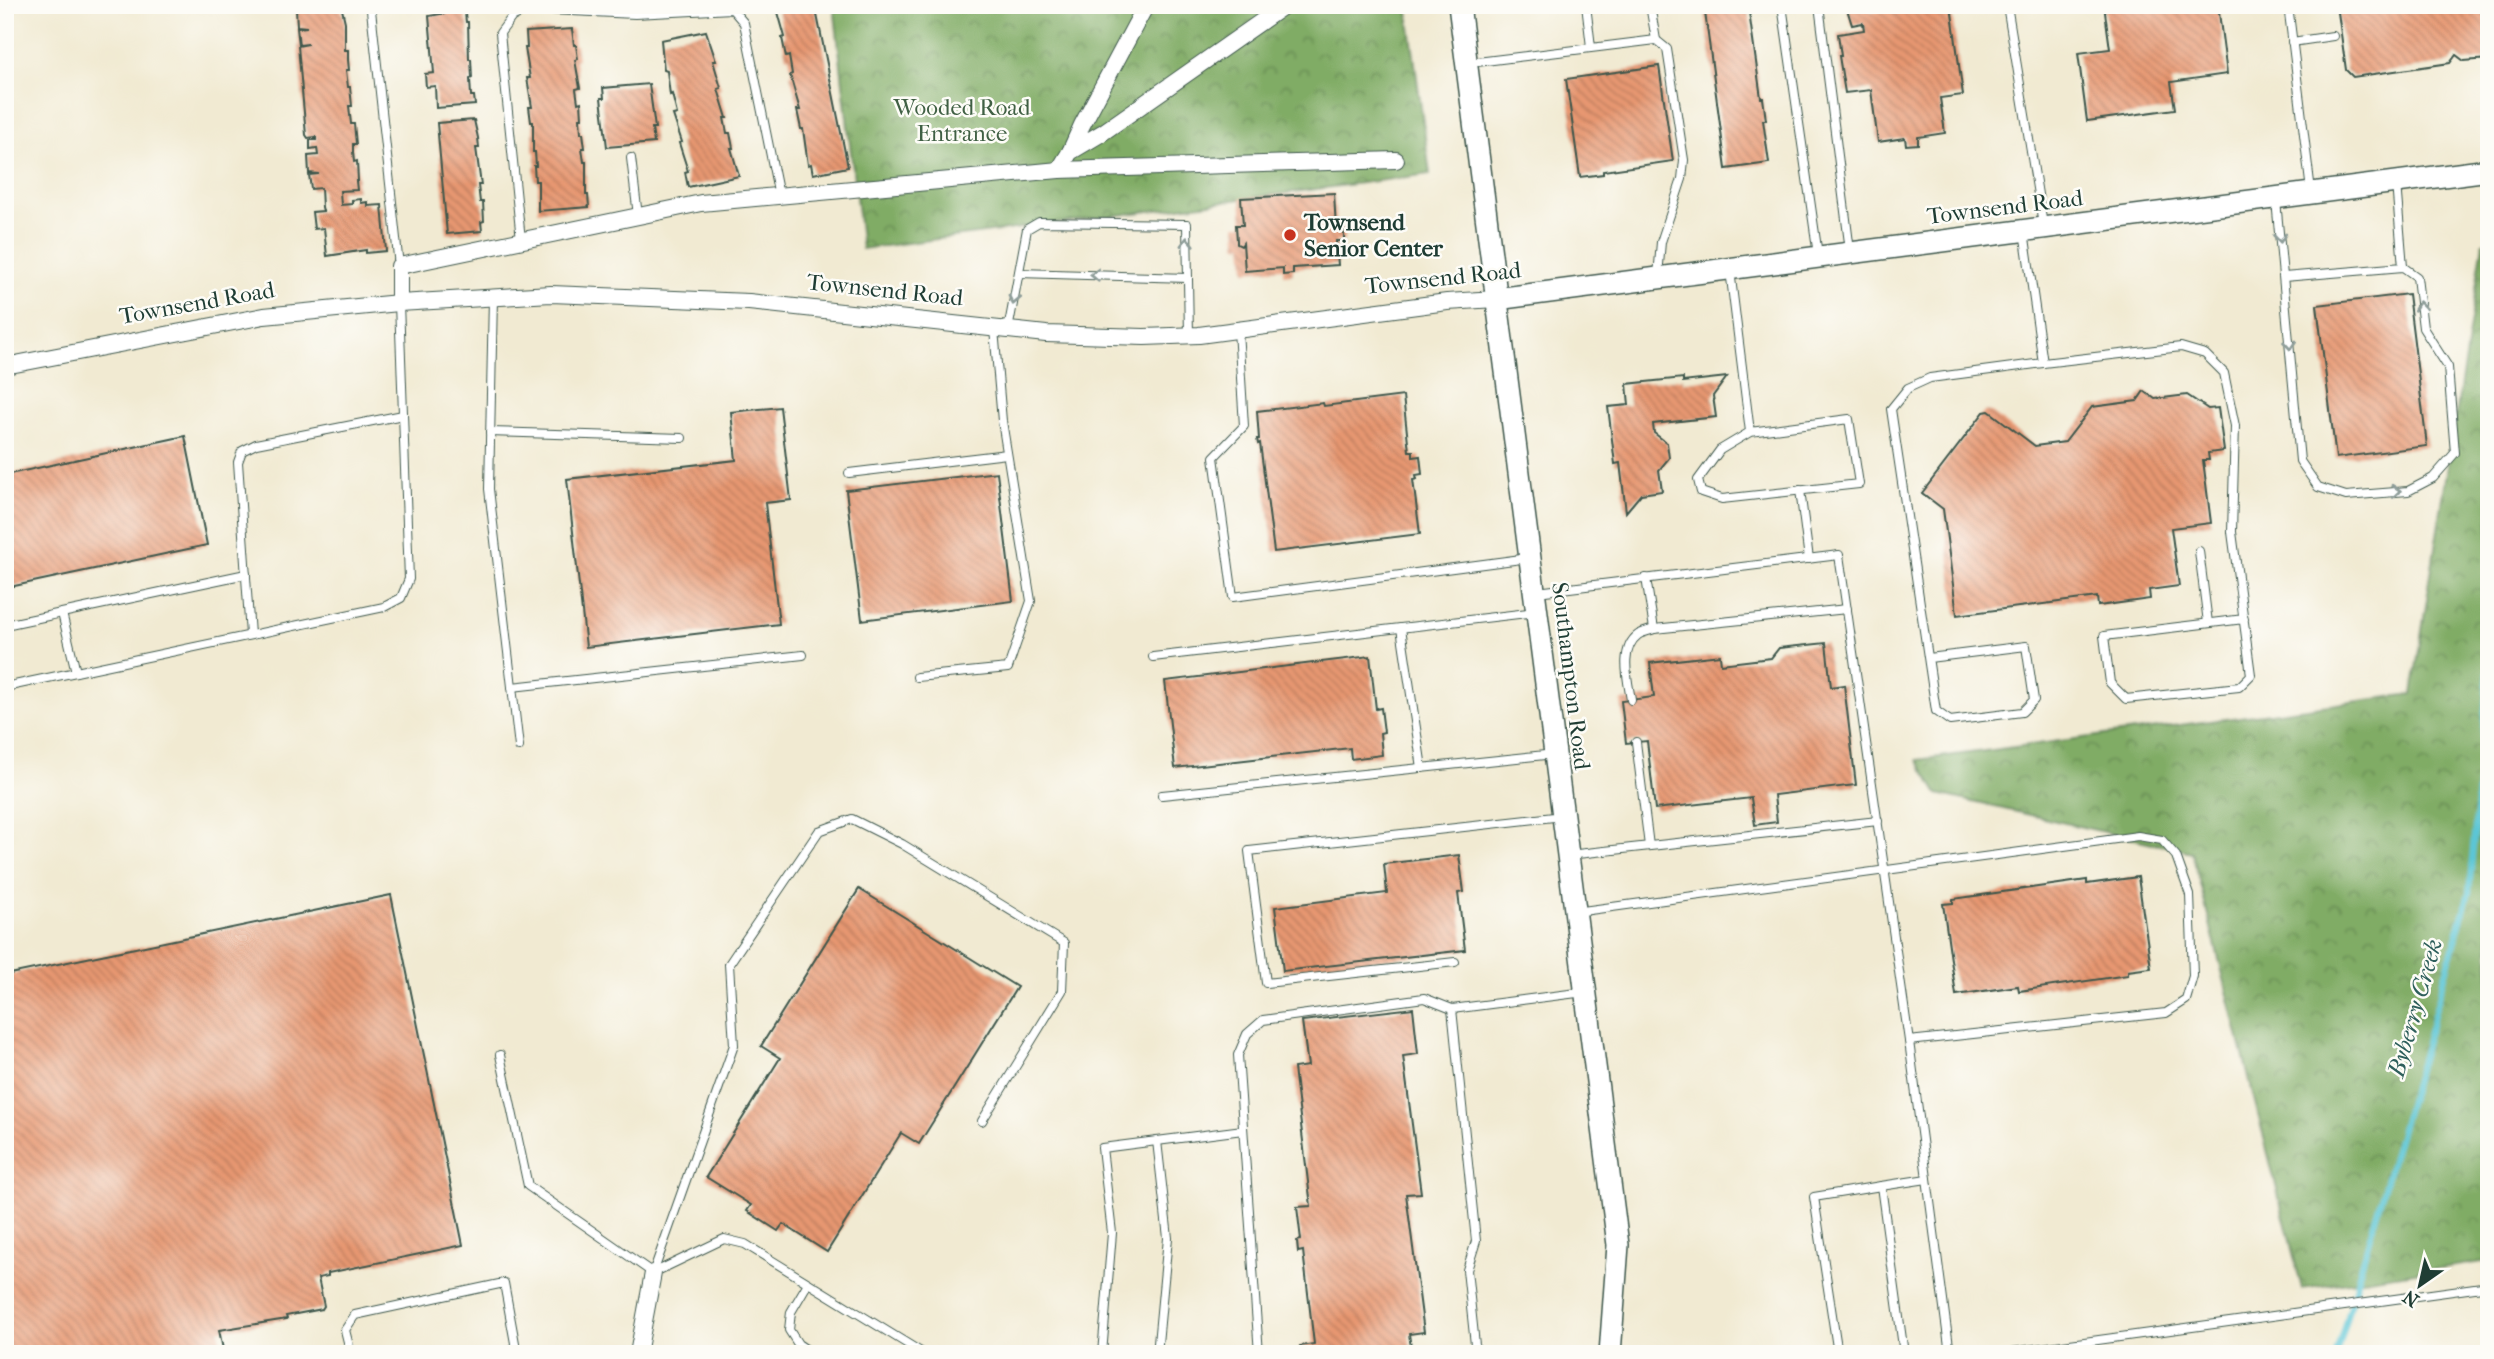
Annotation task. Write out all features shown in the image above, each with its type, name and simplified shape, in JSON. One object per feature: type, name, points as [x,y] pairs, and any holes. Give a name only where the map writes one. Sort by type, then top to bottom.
[{"type":"street","points":[[1059,170],[1146,5]]},
{"type":"street","points":[[1070,152],[1102,133],[1285,5]]},
{"type":"street","name":"Southampton Road","points":[[1459,5],[1618,1245],[1610,1354]]},
{"type":"street","points":[[399,303],[399,266],[701,203],[1059,170],[1396,160]]},
{"type":"street","name":"Townsend Road","points":[[5,366],[264,316],[399,303],[551,294],[749,302],[1046,334],[1130,337],[1189,335],[1730,270],[2489,170]]},
{"type":"street","points":[[638,1354],[653,1273]]},
{"type":"lane","points":[[1586,5],[1591,47]]},
{"type":"lane","points":[[1650,5],[1656,40],[1667,49],[1684,160],[1682,179],[1661,242],[1658,279]]},
{"type":"lane","points":[[1782,5],[1818,258]]},
{"type":"lane","points":[[1819,5],[1850,254]]},
{"type":"lane","points":[[2021,5],[2007,6],[2034,230],[2043,363]]},
{"type":"lane","points":[[2288,5],[2311,194]]},
{"type":"lane","points":[[521,240],[500,33],[512,17],[529,9],[635,14],[732,9],[744,23],[779,195]]},
{"type":"lane","points":[[371,10],[399,266]]},
{"type":"lane","points":[[2292,42],[2333,36]]},
{"type":"lane","points":[[1468,63],[1656,40]]},
{"type":"lane","points":[[631,158],[638,216]]},
{"type":"lane","points":[[2396,183],[2403,267]]},
{"type":"lane","points":[[2276,199],[2300,461],[2318,487],[2346,496],[2408,491],[2433,478],[2455,453],[2448,366],[2423,328],[2417,276],[2403,267],[2284,277]]},
{"type":"lane","points":[[917,677],[1008,668],[1031,601],[1002,421],[1001,329],[1019,272],[1027,229],[1039,222],[1187,225],[1189,335]]},
{"type":"lane","points":[[1730,270],[1750,432]]},
{"type":"lane","points":[[1019,272],[1188,278]]},
{"type":"lane","points":[[493,298],[489,489],[519,747]]},
{"type":"lane","points":[[5,687],[384,607],[401,598],[409,579],[399,303]]},
{"type":"lane","points":[[1238,330],[1244,426],[1214,457],[1233,597],[1529,558]]},
{"type":"lane","points":[[1929,658],[2026,646],[2034,700],[2022,712],[1950,721],[1936,711],[1891,409],[1908,388],[1930,379],[2043,363],[2181,347],[2205,354],[2224,373],[2235,426],[2232,532],[2244,619],[2251,675],[2239,687],[2126,699],[2110,683],[2104,636],[2244,619]]},
{"type":"lane","points":[[250,635],[238,462],[243,450],[256,444],[403,415]]},
{"type":"lane","points":[[1849,419],[1859,484],[1722,499],[1701,492],[1698,480],[1720,450],[1750,432],[1849,419]]},
{"type":"lane","points":[[490,432],[682,438]]},
{"type":"lane","points":[[849,473],[1007,454]]},
{"type":"lane","points":[[1800,490],[1810,559]]},
{"type":"lane","points":[[2199,551],[2208,623]]},
{"type":"lane","points":[[1153,657],[1401,628],[1646,578],[1839,555],[1909,1041],[1950,1354]]},
{"type":"lane","points":[[5,625],[246,574]]},
{"type":"lane","points":[[1646,578],[1654,629]]},
{"type":"lane","points":[[1631,700],[1626,666],[1628,650],[1637,636],[1654,629],[1847,609]]},
{"type":"lane","points":[[62,613],[76,672]]},
{"type":"lane","points":[[1401,628],[1422,768]]},
{"type":"lane","points":[[512,687],[803,655]]},
{"type":"lane","points":[[1636,742],[1649,846]]},
{"type":"lane","points":[[1162,795],[1555,754]]},
{"type":"lane","points":[[1455,962],[1266,983],[1249,851],[1563,816]]},
{"type":"lane","points":[[653,1273],[733,1045],[729,964],[819,831],[852,819],[902,844],[1064,943],[1062,991],[982,1121]]},
{"type":"lane","points":[[1568,855],[1878,821]]},
{"type":"lane","points":[[1575,912],[2138,836],[2162,840],[2176,856],[2190,895],[2193,976],[2186,1000],[2166,1013],[1909,1041]]},
{"type":"lane","points":[[1259,1354],[1238,1055],[1247,1034],[1263,1020],[1424,998],[1452,1009],[1585,992]]},
{"type":"lane","points":[[1452,1009],[1476,1241],[1467,1270],[1476,1354]]},
{"type":"lane","points":[[500,1055],[528,1186],[653,1273]]},
{"type":"lane","points":[[1102,1354],[1112,1233],[1102,1149],[1243,1130]]},
{"type":"lane","points":[[1157,1141],[1168,1238],[1157,1354]]},
{"type":"lane","points":[[1838,1354],[1814,1197],[1927,1179]]},
{"type":"lane","points":[[1881,1186],[1904,1354]]},
{"type":"lane","points":[[653,1273],[724,1239],[745,1244],[924,1354]]},
{"type":"lane","points":[[351,1354],[345,1330],[355,1315],[504,1283],[517,1354]]},
{"type":"lane","points":[[808,1283],[791,1312],[789,1330],[798,1344],[813,1354]]},
{"type":"lane","points":[[1997,1354],[2489,1286]]},
{"type":"green space","name":"Wooded Road Entrance","points":[[834,5],[1407,5],[1430,174],[862,249]]},
{"type":"green space","points":[[2489,242],[2489,1261],[2302,1289],[2192,852],[1938,794],[1917,760],[2412,694],[2483,243]]},
{"type":"building","points":[[341,5],[345,22],[345,50],[348,50],[349,70],[346,70],[352,106],[349,106],[351,124],[354,124],[356,144],[353,144],[353,152],[354,162],[357,161],[358,181],[357,190],[340,191],[341,205],[352,204],[352,200],[361,199],[361,203],[368,202],[368,206],[382,205],[386,251],[366,253],[366,250],[327,256],[324,228],[314,229],[312,212],[323,211],[321,188],[311,189],[309,175],[319,174],[309,173],[308,156],[318,155],[317,148],[310,149],[310,140],[316,140],[316,137],[308,138],[306,135],[298,46],[308,44],[299,45],[297,28],[307,27],[297,26],[296,9]]},
{"type":"building","points":[[776,5],[815,5],[848,167],[813,174],[811,164],[808,165],[803,129],[797,110],[800,110]]},
{"type":"building","points":[[1704,5],[1757,5],[1758,10],[1749,12],[1766,120],[1763,120],[1769,163],[1726,169]]},
{"type":"building","points":[[1951,5],[1963,95],[1940,98],[1945,133],[1918,137],[1918,144],[1906,145],[1905,138],[1878,142],[1871,90],[1845,93],[1839,56],[1838,34],[1864,30],[1863,23],[1852,25],[1847,9],[1869,6],[1870,12],[1889,10],[1888,6]]},
{"type":"building","points":[[2104,5],[2218,5],[2227,74],[2171,82],[2175,109],[2087,121],[2078,53],[2110,49]]},
{"type":"building","points":[[2337,5],[2489,5],[2489,59],[2464,61],[2456,55],[2450,63],[2353,77],[2346,70]]},
{"type":"building","points":[[465,13],[468,22],[471,96],[474,96],[475,105],[436,108],[435,86],[426,87],[425,74],[434,73],[429,16]]},
{"type":"building","points":[[572,29],[578,59],[575,60],[580,88],[576,89],[578,103],[581,102],[581,133],[585,148],[582,148],[586,162],[586,195],[589,207],[538,211],[526,32]]},
{"type":"building","points":[[706,31],[716,61],[713,61],[721,88],[718,89],[739,176],[688,187],[685,172],[688,171],[673,115],[677,114],[672,94],[670,95],[667,71],[664,70],[661,40]]},
{"type":"building","points":[[1659,66],[1673,161],[1580,177],[1566,79]]},
{"type":"building","points":[[649,84],[655,128],[652,128],[654,143],[607,147],[601,98],[604,98],[603,88]]},
{"type":"building","points":[[474,120],[479,148],[476,148],[481,185],[478,185],[480,202],[483,202],[482,231],[447,234],[437,123]]},
{"type":"building","name":"Townsend Senior Center","points":[[1334,193],[1336,229],[1344,228],[1344,241],[1336,241],[1338,265],[1293,268],[1293,274],[1283,275],[1283,268],[1245,271],[1243,243],[1241,246],[1237,244],[1236,225],[1243,225],[1241,198]]},
{"type":"building","points":[[2408,294],[2427,446],[2336,458],[2317,305]]},
{"type":"building","points":[[1727,377],[1713,396],[1716,417],[1653,424],[1654,433],[1667,443],[1669,458],[1659,470],[1662,491],[1641,494],[1626,512],[1620,463],[1615,464],[1608,407],[1629,405],[1627,384]]},
{"type":"building","points":[[2144,391],[2155,399],[2187,395],[2208,409],[2218,408],[2224,451],[2208,453],[2209,460],[2203,460],[2211,523],[2171,528],[2179,586],[2149,590],[2150,599],[2098,606],[2097,597],[1957,615],[1943,509],[1922,493],[1984,412],[1989,411],[2035,446],[2065,442],[2092,407],[2137,401]]},
{"type":"building","points":[[1403,396],[1409,451],[1413,451],[1413,457],[1420,456],[1422,474],[1416,475],[1417,479],[1413,480],[1420,534],[1274,552],[1260,443],[1258,444],[1257,439],[1257,411]]},
{"type":"building","points":[[780,407],[791,500],[765,503],[779,624],[586,647],[567,479],[736,460],[731,412]]},
{"type":"building","points":[[185,436],[207,545],[5,588],[5,475]]},
{"type":"building","points":[[997,472],[1013,601],[862,620],[846,490]]},
{"type":"building","points":[[1826,643],[1831,687],[1844,685],[1856,785],[1774,795],[1777,822],[1755,825],[1751,798],[1655,809],[1647,741],[1626,743],[1621,701],[1654,697],[1650,663],[1720,655],[1721,664],[1771,658],[1779,648]]},
{"type":"building","points":[[1370,656],[1376,709],[1381,708],[1384,732],[1380,733],[1382,755],[1351,759],[1350,748],[1175,768],[1165,681]]},
{"type":"building","points":[[1459,855],[1464,892],[1458,893],[1465,950],[1283,971],[1275,907],[1387,893],[1384,864]]},
{"type":"building","points":[[2138,877],[2151,968],[2128,971],[2128,975],[2019,991],[2018,986],[1956,995],[1943,904],[1953,903],[1953,899],[2087,880],[2087,884]]},
{"type":"building","points":[[859,889],[1017,987],[919,1144],[901,1133],[827,1252],[783,1224],[778,1231],[747,1211],[751,1205],[706,1177],[780,1058],[761,1046]]},
{"type":"building","points":[[391,895],[463,1245],[328,1273],[328,1276],[318,1278],[324,1306],[322,1309],[286,1316],[287,1319],[219,1330],[224,1354],[5,1354],[5,975]]},
{"type":"building","points":[[1413,1008],[1418,1054],[1403,1056],[1421,1193],[1406,1194],[1424,1332],[1409,1334],[1412,1354],[1301,1354],[1300,1346],[1314,1344],[1303,1251],[1298,1252],[1297,1241],[1301,1240],[1297,1207],[1311,1206],[1294,1068],[1308,1066],[1302,1021]]},
{"type":"waterway","name":"Byberry Creek","points":[[2336,1354],[2469,893],[2489,664]]},
{"type":"place","name":"Townsend Senior Center","points":[[1290,235]]}]
